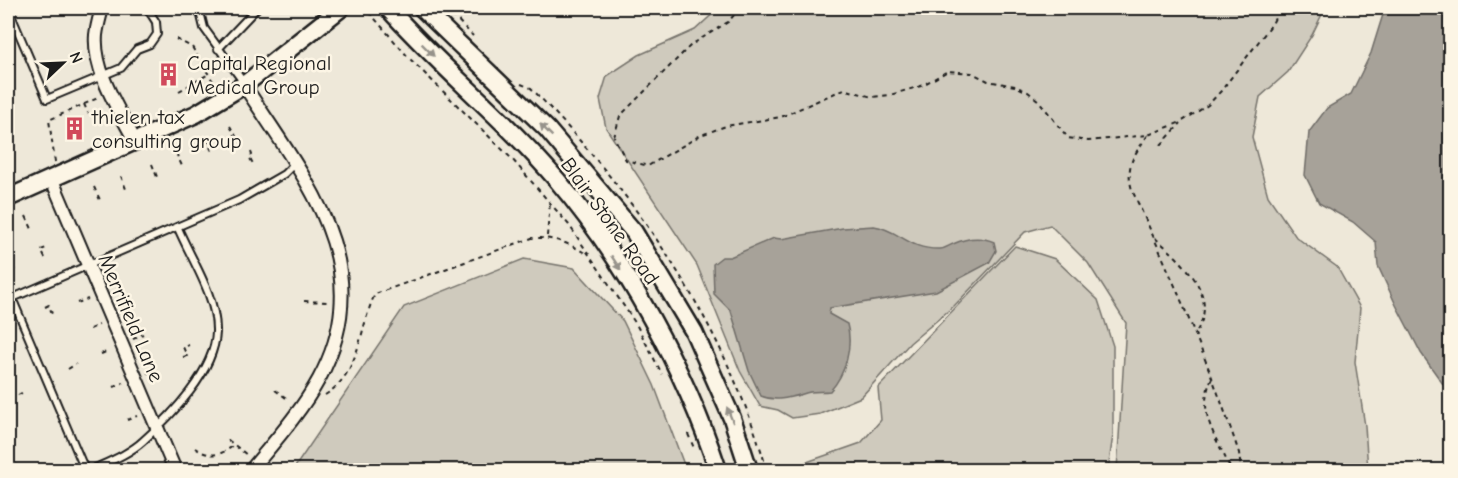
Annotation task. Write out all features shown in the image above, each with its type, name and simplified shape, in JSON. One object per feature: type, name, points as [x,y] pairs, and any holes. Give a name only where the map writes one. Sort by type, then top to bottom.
[{"type":"street","points":[[102,8],[96,35],[97,53],[103,75],[136,143]]},
{"type":"street","points":[[8,198],[136,143],[196,114],[244,85],[341,8]]},
{"type":"street","name":"Blair Stone Road","points":[[388,8],[558,181],[602,242],[670,353],[708,440],[718,471]]},
{"type":"street","name":"Blair Stone Road","points":[[422,8],[547,129],[634,232],[694,332],[732,418],[749,471]]},
{"type":"street","points":[[244,85],[319,202],[336,245],[340,273],[339,318],[319,379],[251,471]]},
{"type":"street","name":"Merrifield Lane","points":[[52,180],[175,471]]},
{"type":"lane","points":[[8,8],[46,99],[121,68],[137,49],[150,44],[157,34],[156,22],[147,8]]},
{"type":"lane","points":[[199,8],[204,28],[244,85]]},
{"type":"lane","points":[[218,49],[255,8]]},
{"type":"lane","points":[[85,471],[10,299],[240,200],[284,174],[295,163]]},
{"type":"lane","points":[[91,471],[143,442],[204,374],[216,331],[206,291],[178,228]]},
{"type":"path","points":[[740,8],[728,22],[691,45],[620,116],[614,137],[626,160],[648,166],[701,135],[726,126],[799,111],[843,89],[872,97],[891,95],[921,86],[948,71],[972,74],[1028,92],[1040,101],[1068,138],[1088,141],[1148,135],[1181,122],[1208,105],[1272,24],[1280,8]]},
{"type":"path","points":[[369,12],[409,58],[512,159],[550,203],[590,256],[636,324],[665,380]]},
{"type":"path","points":[[176,39],[192,47],[214,83]]},
{"type":"path","points":[[179,91],[208,74]]},
{"type":"path","points":[[55,162],[49,120],[103,96]]},
{"type":"path","points":[[84,104],[88,113]]},
{"type":"path","points":[[1161,145],[1181,122]]},
{"type":"path","points":[[230,126],[237,138]]},
{"type":"path","points":[[1148,135],[1130,160],[1128,176],[1196,332],[1239,453],[1241,471]]},
{"type":"path","points":[[206,139],[212,151]]},
{"type":"path","points":[[1142,145],[1149,146]]},
{"type":"path","points":[[251,152],[252,155],[249,157],[254,165]]},
{"type":"path","points":[[176,153],[182,166]]},
{"type":"path","points":[[152,164],[157,177]]},
{"type":"path","points":[[121,176],[126,189]]},
{"type":"path","points":[[94,187],[100,200]]},
{"type":"path","points":[[547,237],[550,203]]},
{"type":"path","points":[[26,216],[32,229]]},
{"type":"path","points":[[1153,236],[1175,254],[1200,288],[1203,317],[1196,332]]},
{"type":"path","points":[[324,396],[343,379],[354,362],[375,294],[532,238],[547,237],[568,242],[590,256]]},
{"type":"path","points":[[45,245],[46,248],[41,250],[45,258]]},
{"type":"path","points":[[13,266],[16,274]]},
{"type":"path","points":[[109,280],[117,277]]},
{"type":"path","points":[[77,303],[88,299]]},
{"type":"path","points":[[304,301],[327,302]]},
{"type":"path","points":[[120,308],[128,304]]},
{"type":"path","points":[[45,307],[49,306],[52,314],[55,313]]},
{"type":"path","points":[[90,329],[99,325]]},
{"type":"path","points":[[133,339],[143,334]]},
{"type":"path","points":[[183,357],[187,356],[183,347],[189,345]]},
{"type":"path","points":[[101,354],[110,351]]},
{"type":"path","points":[[68,369],[76,364]]},
{"type":"path","points":[[147,373],[157,369]]},
{"type":"path","points":[[1212,378],[1206,390],[1206,418],[1231,471]]},
{"type":"path","points":[[114,387],[123,383]]},
{"type":"path","points":[[275,390],[288,400]]},
{"type":"path","points":[[18,394],[25,391]]},
{"type":"path","points":[[127,420],[137,416]]},
{"type":"path","points":[[686,426],[696,454]]},
{"type":"path","points":[[228,440],[247,455]]},
{"type":"path","points":[[195,448],[212,456],[234,445]]},
{"type":"path","points":[[8,468],[16,465]]},
{"type":"shaded area","points":[[719,8],[1325,8],[1312,35],[1288,72],[1260,97],[1252,137],[1268,196],[1296,237],[1337,267],[1360,308],[1355,362],[1365,426],[1368,470],[1117,470],[1126,323],[1088,263],[1050,225],[1025,232],[954,306],[910,343],[861,397],[820,414],[792,418],[778,410],[760,406],[740,371],[697,265],[606,128],[600,99],[607,76],[639,55],[695,30]]},
{"type":"shaded area","points":[[1385,8],[1450,8],[1450,394],[1421,353],[1396,305],[1378,266],[1376,242],[1353,222],[1319,203],[1305,175],[1309,132],[1327,108],[1351,94],[1371,53]]},
{"type":"shaded area","points":[[874,226],[929,248],[942,249],[963,240],[979,238],[994,242],[996,251],[989,263],[936,291],[830,308],[829,314],[847,324],[849,332],[847,359],[836,384],[830,391],[773,399],[761,396],[749,371],[731,311],[714,294],[713,264],[722,257],[730,257],[774,238],[781,239],[843,228]]},
{"type":"shaded area","points":[[1015,246],[1055,259],[1098,300],[1113,346],[1113,435],[1108,470],[806,470],[804,463],[861,443],[881,420],[878,388]]},
{"type":"shaded area","points":[[524,259],[574,268],[623,321],[654,385],[686,470],[293,470],[404,307]]},
{"type":"place","name":"Capital Regional Medical Group","points":[[169,75]]},
{"type":"place","name":"thielen tax consulting group","points":[[74,129]]}]
